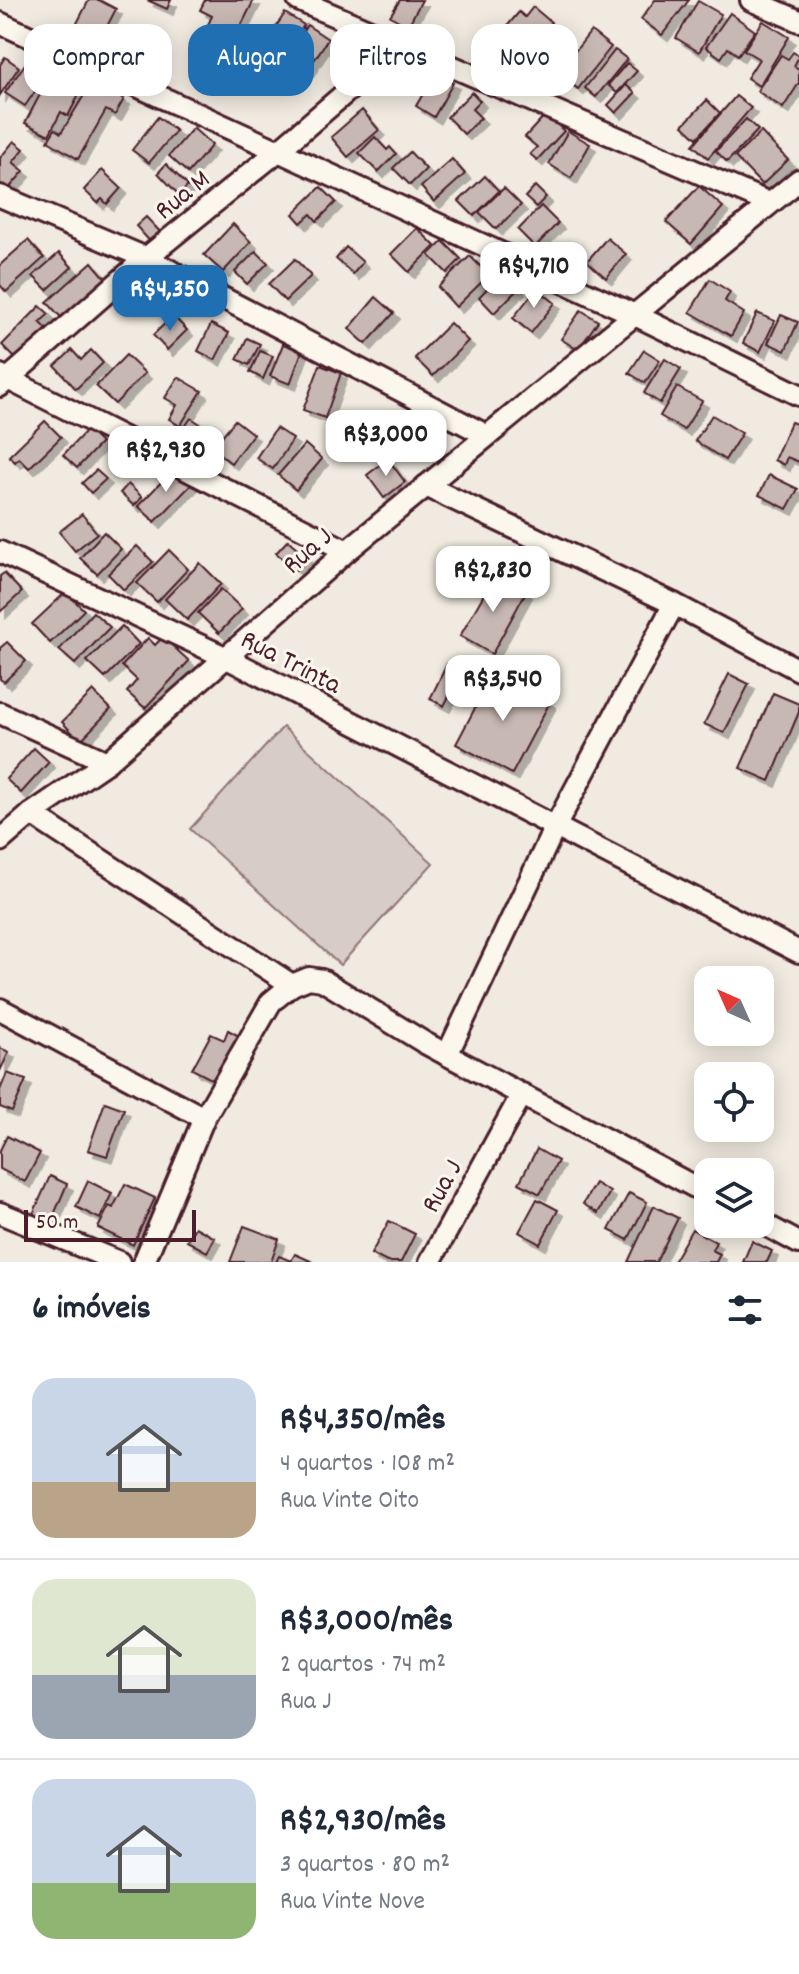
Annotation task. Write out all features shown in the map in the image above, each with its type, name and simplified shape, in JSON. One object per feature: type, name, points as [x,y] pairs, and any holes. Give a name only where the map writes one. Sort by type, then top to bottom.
[{"type":"street","points":[[298,0],[351,24]]},
{"type":"street","points":[[751,0],[799,21]]},
{"type":"street","points":[[0,23],[633,314],[799,395]]},
{"type":"street","points":[[455,69],[769,203]]},
{"type":"street","name":"Rua M","points":[[3,380],[342,96]]},
{"type":"street","name":"Rua J","points":[[0,841],[31,814],[107,762],[347,551],[799,180]]},
{"type":"street","points":[[0,196],[146,258],[486,435]]},
{"type":"street","points":[[3,380],[347,551]]},
{"type":"street","points":[[426,486],[674,604],[799,670]]},
{"type":"street","name":"Rua Trinta","points":[[0,552],[225,657],[799,952]]},
{"type":"street","points":[[447,1055],[555,827],[674,604]]},
{"type":"street","points":[[0,713],[107,762]]},
{"type":"street","points":[[31,814],[292,985]]},
{"type":"street","points":[[144,1262],[204,1118],[271,1002],[292,985],[309,978],[322,980],[447,1055],[694,1186]]},
{"type":"street","points":[[0,1009],[204,1118]]},
{"type":"street","name":"Rua J","points":[[430,1262],[522,1094]]},
{"type":"street","points":[[0,1213],[119,1262]]},
{"type":"street","points":[[774,1230],[799,1243]]},
{"type":"shaded area","points":[[283,727],[433,863],[340,965],[190,829]]},
{"type":"building","points":[[89,0],[99,0],[116,9],[108,24],[77,24]]},
{"type":"building","points":[[147,0],[171,0],[167,9]]},
{"type":"building","points":[[205,0],[254,0],[242,24],[208,24],[212,16],[200,10]]},
{"type":"building","points":[[400,0],[422,0],[409,24],[390,16]]},
{"type":"building","points":[[655,0],[689,0],[662,35],[641,19]]},
{"type":"building","points":[[698,1],[721,14],[699,52],[676,38]]},
{"type":"building","points":[[533,7],[551,22],[509,24],[519,12],[525,17]]},
{"type":"building","points":[[285,13],[302,24],[278,24]]},
{"type":"building","points":[[730,13],[755,31],[738,55],[728,48],[721,58],[706,47]]},
{"type":"building","points":[[763,21],[789,37],[759,86],[747,78],[759,59],[744,50]]},
{"type":"building","points":[[314,30],[328,39],[314,60]]},
{"type":"building","points":[[591,31],[611,47],[578,89],[578,48]]},
{"type":"building","points":[[615,50],[627,59],[596,97],[585,88]]},
{"type":"building","points":[[793,52],[799,56],[794,66],[799,69],[799,83],[783,108],[757,91],[781,55],[788,59]]},
{"type":"building","points":[[5,57],[19,67],[0,95],[0,65]]},
{"type":"building","points":[[627,63],[637,71],[617,93],[608,85]]},
{"type":"building","points":[[24,65],[24,96],[32,96],[25,106],[5,93]]},
{"type":"building","points":[[626,85],[635,93],[616,113],[608,105]]},
{"type":"building","points":[[471,93],[480,101],[472,109],[481,118],[464,134],[447,117]]},
{"type":"building","points":[[39,96],[78,96],[68,116],[61,112],[49,135],[25,123]]},
{"type":"building","points":[[84,96],[118,96],[124,99],[115,115],[106,110],[78,159],[48,141],[55,129],[61,133]]},
{"type":"building","points":[[422,96],[446,96],[434,117],[416,106]]},
{"type":"building","points":[[736,96],[751,108],[708,158],[693,145]]},
{"type":"building","points":[[707,100],[720,113],[697,138],[683,125]]},
{"type":"building","points":[[362,110],[379,130],[348,157],[331,137]]},
{"type":"building","points":[[546,114],[564,131],[537,160],[530,154],[537,147],[525,137]]},
{"type":"building","points":[[158,117],[176,131],[149,163],[132,150]]},
{"type":"building","points":[[746,119],[758,130],[727,162],[716,151]]},
{"type":"building","points":[[193,128],[212,145],[188,173],[169,156]]},
{"type":"building","points":[[568,131],[590,144],[571,178],[549,164]]},
{"type":"building","points":[[761,132],[788,160],[762,185],[735,157]]},
{"type":"building","points":[[375,137],[387,150],[390,147],[396,154],[378,172],[359,153]]},
{"type":"building","points":[[14,141],[24,149],[13,162],[24,171],[5,193],[0,189],[0,158]]},
{"type":"building","points":[[410,152],[426,169],[410,185],[393,168]]},
{"type":"building","points":[[452,159],[465,174],[434,202],[421,187]]},
{"type":"building","points":[[166,164],[188,186],[179,195],[158,173]]},
{"type":"building","points":[[102,170],[121,188],[107,204],[102,199],[98,203],[84,190]]},
{"type":"building","points":[[485,176],[499,191],[474,216],[459,201]]},
{"type":"building","points":[[535,186],[546,197],[536,207],[525,197]]},
{"type":"building","points":[[699,186],[723,207],[691,244],[666,222]]},
{"type":"building","points":[[321,187],[336,202],[317,221],[311,214],[301,223],[293,214]]},
{"type":"building","points":[[504,188],[521,205],[496,229],[479,212]]},
{"type":"building","points":[[541,206],[558,223],[535,247],[518,230]]},
{"type":"building","points":[[146,217],[164,236],[154,246],[136,226]]},
{"type":"building","points":[[233,224],[251,242],[223,272],[204,255]]},
{"type":"building","points":[[417,228],[435,246],[409,272],[391,254]]},
{"type":"building","points":[[607,238],[626,254],[606,278],[587,261]]},
{"type":"building","points":[[28,240],[44,258],[6,292],[0,285],[0,265]]},
{"type":"building","points":[[443,241],[461,259],[447,273],[429,255]]},
{"type":"building","points":[[346,247],[363,262],[353,274],[336,259]]},
{"type":"building","points":[[256,251],[268,263],[247,284],[235,272]]},
{"type":"building","points":[[59,253],[72,267],[47,290],[33,276]]},
{"type":"building","points":[[470,256],[489,275],[456,307],[438,287]]},
{"type":"building","points":[[295,259],[311,276],[285,301],[269,284]]},
{"type":"building","points":[[92,262],[108,281],[67,324],[47,302]]},
{"type":"building","points":[[503,272],[519,288],[494,313],[479,297]]},
{"type":"building","points":[[710,279],[730,292],[725,301],[744,313],[731,336],[690,312]]},
{"type":"building","points":[[537,288],[555,303],[531,333],[513,318]]},
{"type":"building","points":[[376,297],[394,313],[366,344],[349,329]]},
{"type":"building","points":[[40,306],[49,314],[40,322],[50,332],[20,363],[2,345]]},
{"type":"building","points":[[581,310],[598,321],[578,350],[561,339]]},
{"type":"building","points":[[757,313],[775,321],[760,352],[743,343]]},
{"type":"building","points":[[781,315],[798,322],[785,351],[768,343]]},
{"type":"building","points":[[173,316],[187,330],[167,350],[153,335]]},
{"type":"building","points":[[450,323],[468,341],[433,376],[415,358]]},
{"type":"building","points":[[211,324],[229,333],[215,360],[198,351]]},
{"type":"building","points":[[247,338],[260,344],[249,365],[237,359]]},
{"type":"building","points":[[283,344],[302,351],[290,384],[270,376]]},
{"type":"building","points":[[72,350],[81,360],[91,350],[103,363],[76,389],[55,366]]},
{"type":"building","points":[[644,350],[660,360],[645,383],[629,373]]},
{"type":"building","points":[[260,351],[273,356],[263,379],[250,372]]},
{"type":"building","points":[[126,355],[145,373],[115,404],[96,386]]},
{"type":"building","points":[[665,359],[681,369],[660,403],[644,393]]},
{"type":"building","points":[[320,365],[341,373],[325,418],[303,410]]},
{"type":"building","points":[[178,377],[202,391],[180,426],[169,419],[177,405],[165,398]]},
{"type":"building","points":[[677,387],[702,401],[684,430],[660,416]]},
{"type":"building","points":[[712,415],[742,433],[725,460],[695,441]]},
{"type":"building","points":[[191,418],[210,430],[201,444],[182,431]]},
{"type":"building","points":[[235,420],[253,434],[231,463],[212,448]]},
{"type":"building","points":[[45,421],[61,437],[29,468],[19,458],[15,462],[9,456]]},
{"type":"building","points":[[791,422],[799,425],[799,462],[787,457],[784,465],[774,460]]},
{"type":"building","points":[[276,428],[293,439],[273,469],[256,458]]},
{"type":"building","points":[[87,430],[101,443],[77,468],[63,455]]},
{"type":"building","points":[[305,444],[322,459],[296,490],[278,475]]},
{"type":"building","points":[[388,459],[405,482],[384,498],[367,475]]},
{"type":"building","points":[[176,467],[193,483],[155,522],[138,506]]},
{"type":"building","points":[[96,470],[106,479],[91,493],[82,483]]},
{"type":"building","points":[[769,475],[798,489],[787,509],[759,495]]},
{"type":"building","points":[[128,484],[142,497],[134,506],[120,493]]},
{"type":"building","points":[[82,514],[97,533],[75,551],[59,532]]},
{"type":"building","points":[[104,532],[121,549],[97,574],[80,558]]},
{"type":"building","points":[[288,540],[308,558],[296,570],[276,553]]},
{"type":"building","points":[[137,546],[153,562],[124,590],[108,574]]},
{"type":"building","points":[[169,550],[188,569],[157,602],[137,583]]},
{"type":"building","points":[[200,563],[221,584],[187,620],[165,599]]},
{"type":"building","points":[[4,573],[22,592],[0,612],[0,576]]},
{"type":"building","points":[[495,575],[526,592],[492,654],[460,636]]},
{"type":"building","points":[[221,589],[242,609],[219,633],[198,613]]},
{"type":"building","points":[[66,592],[84,610],[50,643],[32,624]]},
{"type":"building","points":[[93,612],[110,627],[75,664],[59,650]]},
{"type":"building","points":[[122,626],[139,644],[105,678],[87,661]]},
{"type":"building","points":[[163,637],[189,661],[145,708],[127,692],[137,680],[122,666],[148,638],[155,645]]},
{"type":"building","points":[[7,642],[26,661],[4,682],[0,679],[0,648]]},
{"type":"building","points":[[447,664],[462,671],[444,706],[430,699]]},
{"type":"building","points":[[494,672],[550,702],[512,774],[456,744]]},
{"type":"building","points":[[729,674],[749,684],[724,733],[704,724]]},
{"type":"building","points":[[93,691],[111,709],[80,741],[62,722]]},
{"type":"building","points":[[773,693],[799,704],[799,712],[770,781],[740,768]]},
{"type":"building","points":[[34,748],[49,762],[21,793],[6,779]]},
{"type":"building","points":[[228,1030],[241,1037],[217,1082],[192,1069],[211,1034],[224,1040]]},
{"type":"building","points":[[0,1048],[9,1052],[0,1071]]},
{"type":"building","points":[[7,1073],[26,1080],[12,1112],[0,1107],[0,1090]]},
{"type":"building","points":[[105,1102],[124,1109],[107,1156],[88,1150]]},
{"type":"building","points":[[7,1136],[40,1153],[25,1182],[0,1169],[0,1150]]},
{"type":"building","points":[[537,1149],[558,1161],[540,1194],[519,1183]]},
{"type":"building","points":[[50,1176],[67,1184],[51,1222],[33,1214]]},
{"type":"building","points":[[88,1181],[112,1193],[100,1219],[76,1207]]},
{"type":"building","points":[[595,1183],[610,1192],[598,1213],[583,1204]]},
{"type":"building","points":[[125,1184],[155,1198],[133,1245],[98,1228]]},
{"type":"building","points":[[629,1193],[647,1202],[628,1240],[609,1230]]},
{"type":"building","points":[[537,1199],[558,1210],[540,1244],[519,1232]]},
{"type":"building","points":[[654,1206],[678,1218],[656,1262],[628,1262]]},
{"type":"building","points":[[389,1221],[415,1234],[401,1262],[387,1262],[371,1254]]},
{"type":"building","points":[[244,1226],[279,1239],[271,1262],[230,1262]]},
{"type":"building","points":[[195,1227],[215,1238],[207,1252],[187,1241]]},
{"type":"building","points":[[692,1229],[694,1238],[709,1238],[716,1242],[712,1250],[720,1254],[716,1262],[673,1262]]},
{"type":"building","points":[[752,1241],[772,1251],[767,1262],[743,1262]]},
{"type":"building","points":[[295,1254],[313,1262],[276,1262],[279,1256],[291,1261]]}]
